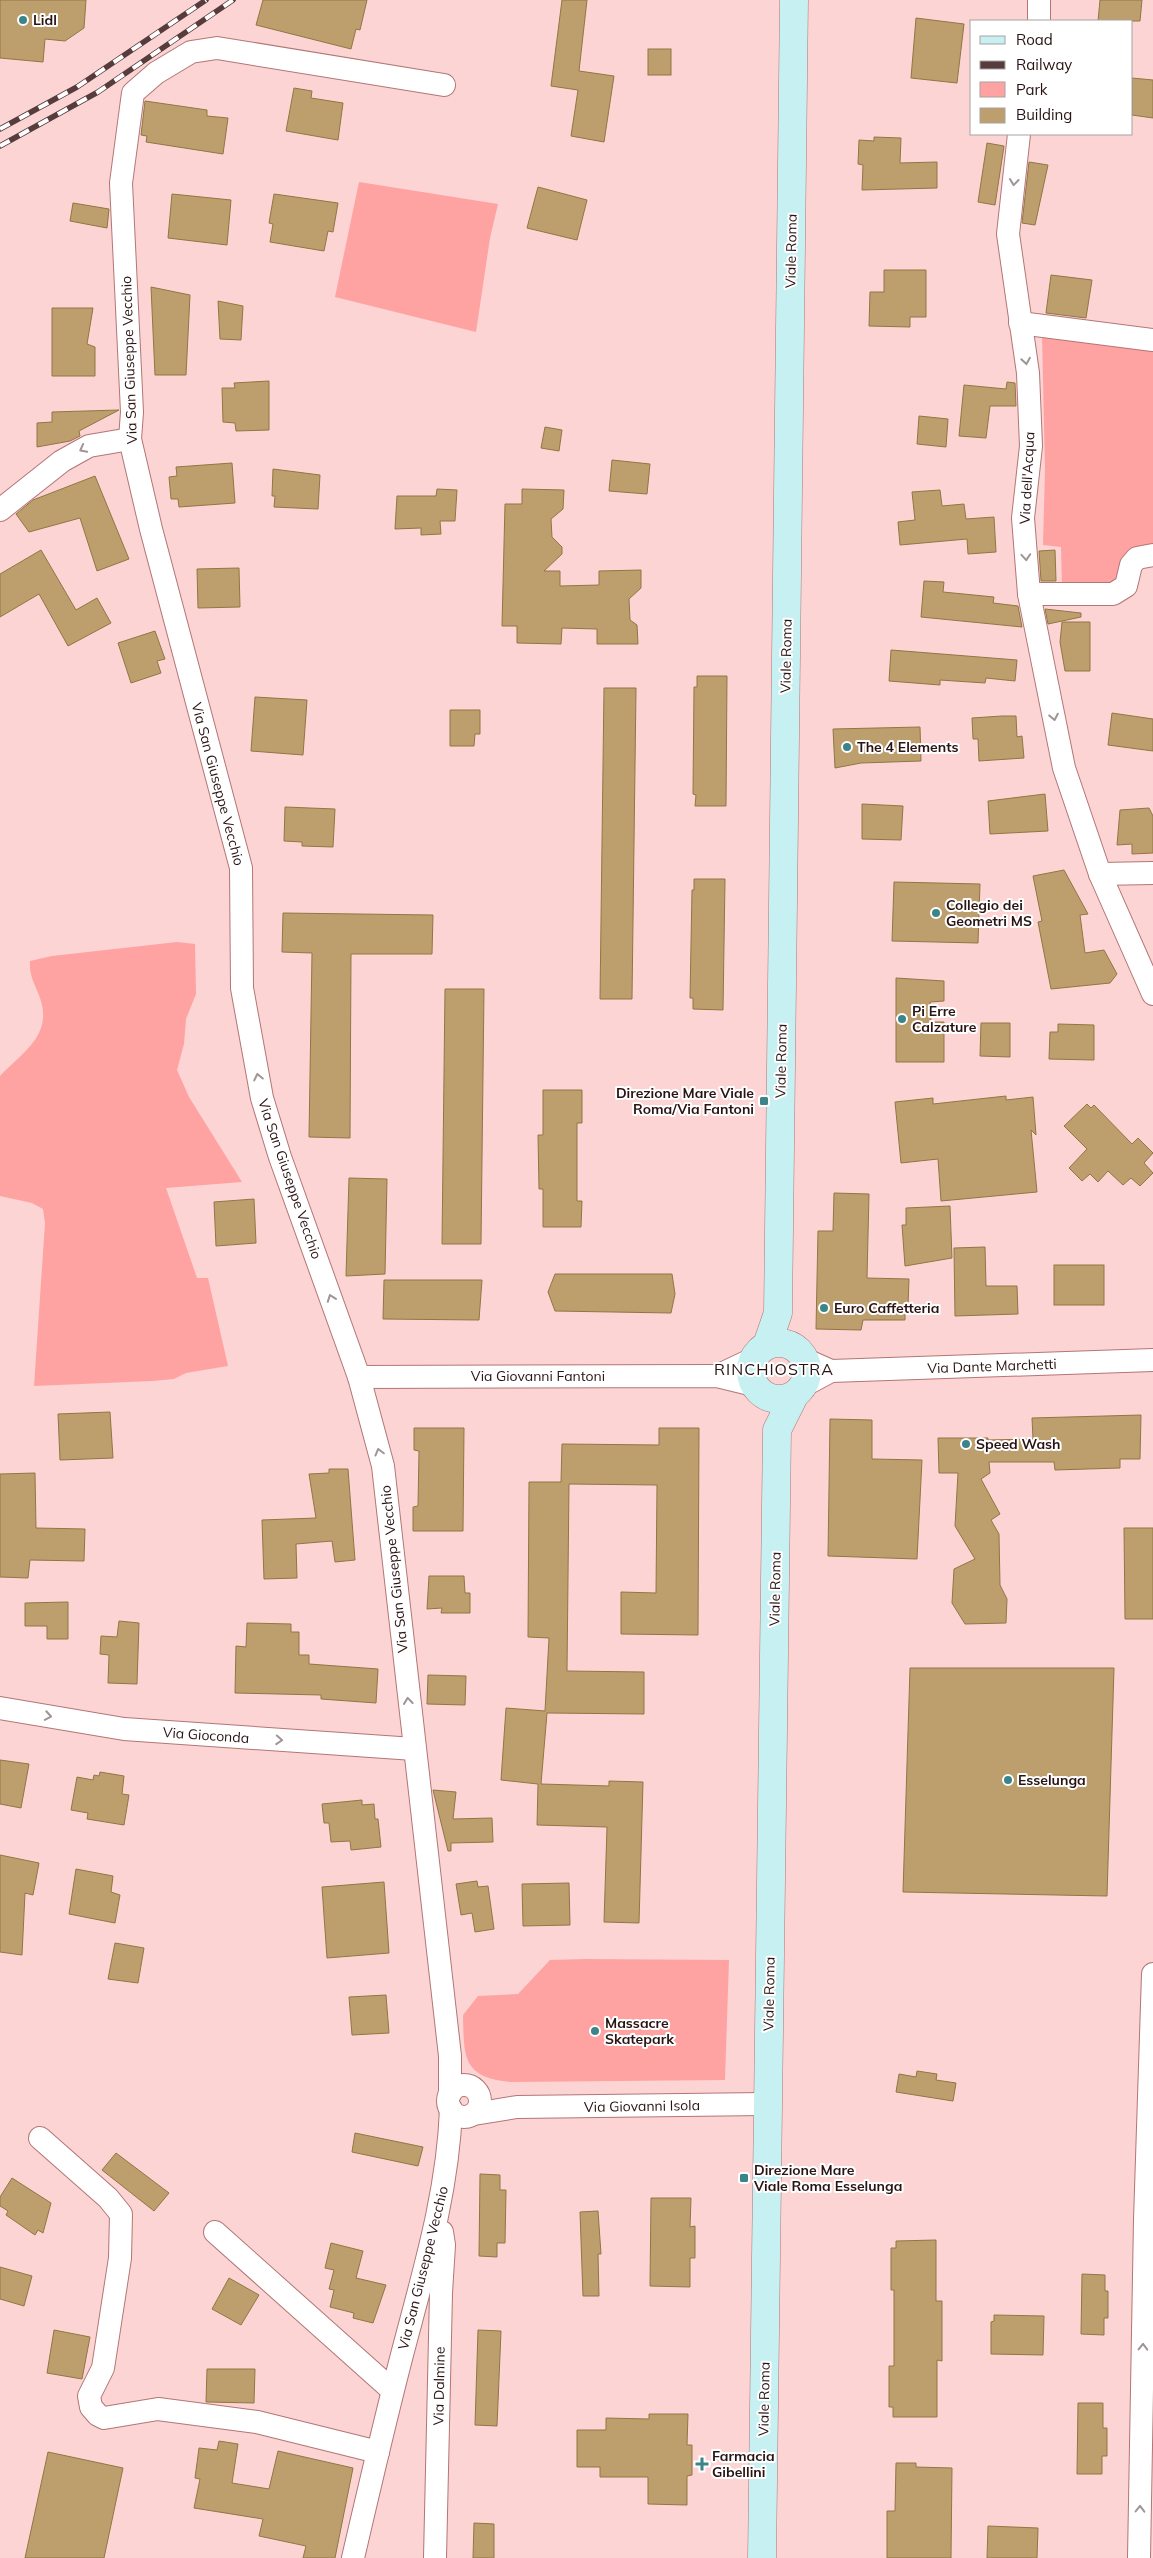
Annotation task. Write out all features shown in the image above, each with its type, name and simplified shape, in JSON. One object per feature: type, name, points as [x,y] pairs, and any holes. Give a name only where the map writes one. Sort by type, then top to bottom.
[{"type":"main road","name":"Viale Roma","points":[[779,1352],[794,0]]},
{"type":"main road","name":"Viale Roma","points":[[762,2558],[777,1430],[750,1377],[779,1352]]},
{"type":"main road","name":"Viale Roma","points":[[777,1430],[808,1372],[779,1352]]},
{"type":"main road","points":[[757,1389],[776,1400],[798,1391]]},
{"type":"street","points":[[1039,0],[1040,20]]},
{"type":"street","name":"Via San Giuseppe Vecchio","points":[[353,2558],[392,2390],[439,2214],[450,2146],[465,2103],[450,2056],[383,1466],[359,1377],[280,1157],[262,1098],[242,988],[241,868],[151,529],[130,439],[132,412],[121,183],[133,92],[156,73],[191,52],[217,48],[444,85]]},
{"type":"street","name":"Via dell'Acqua","points":[[1019,135],[1008,234],[1028,373],[1031,446],[1023,518],[1029,594],[1064,768],[1100,874],[1153,994]]},
{"type":"street","points":[[1020,323],[1153,340]]},
{"type":"street","points":[[0,510],[62,461],[89,446],[130,439]]},
{"type":"street","points":[[1029,594],[1113,594],[1126,586],[1131,565],[1137,558],[1153,555]]},
{"type":"street","points":[[1100,874],[1153,873]]},
{"type":"street","points":[[779,1352],[831,1372]]},
{"type":"street","name":"Via Giovanni Fantoni","points":[[717,1376],[779,1352]]},
{"type":"street","name":"Via Dante Marchetti","points":[[831,1372],[1153,1360]]},
{"type":"street","points":[[798,1391],[831,1372]]},
{"type":"street","name":"Via Giovanni Fantoni","points":[[359,1377],[717,1376],[757,1389]]},
{"type":"street","name":"Via Gioconda","points":[[0,1708],[124,1729],[414,1749]]},
{"type":"street","points":[[1139,2558],[1148,2102],[1153,1974]]},
{"type":"street","name":"Via Giovanni Isola","points":[[465,2103],[516,2107],[768,2104]]},
{"type":"street","points":[[40,2138],[108,2198],[121,2214],[120,2258],[103,2368],[89,2396],[91,2407],[98,2415],[104,2418],[158,2409],[257,2422],[378,2452]]},
{"type":"street","name":"Via Dalmine","points":[[436,2558],[441,2293],[444,2245],[439,2214]]},
{"type":"street","points":[[216,2232],[392,2390]]},
{"type":"green space","points":[[359,182],[498,204],[490,238],[476,332],[335,297]]},
{"type":"green space","points":[[1042,336],[1153,349],[1153,552],[1127,551],[1120,583],[1062,588],[1061,547],[1043,545],[1045,469]]},
{"type":"green space","points":[[177,942],[195,944],[196,994],[186,1019],[184,1044],[177,1070],[189,1097],[242,1182],[166,1188],[197,1278],[208,1278],[228,1366],[186,1373],[174,1379],[34,1386],[45,1223],[43,1209],[32,1203],[0,1196],[0,1076],[34,1042],[42,1022],[43,1011],[31,976],[30,961],[52,956]]},
{"type":"green space","name":"Massacre Skatepark","points":[[550,1960],[729,1960],[725,2080],[510,2082],[494,2079],[474,2070],[466,2053],[463,2015],[478,1996],[518,1994]]},
{"type":"building","name":"Lidl","points":[[0,0],[86,0],[84,28],[65,41],[45,39],[43,62],[0,58]]},
{"type":"building","points":[[263,0],[367,0],[360,30],[356,29],[351,49],[256,25]]},
{"type":"building","points":[[562,0],[587,0],[579,71],[614,76],[604,142],[571,136],[578,90],[551,86]]},
{"type":"building","points":[[1100,0],[1142,0],[1140,21],[1098,20]]},
{"type":"building","points":[[916,18],[964,24],[957,83],[911,78]]},
{"type":"building","points":[[648,49],[671,49],[671,75],[648,75]]},
{"type":"building","points":[[1133,78],[1153,80],[1153,118],[1133,115]]},
{"type":"building","points":[[294,88],[312,91],[311,98],[343,103],[338,140],[286,131]]},
{"type":"building","points":[[145,101],[207,110],[207,116],[228,118],[223,154],[146,142],[147,136],[141,135]]},
{"type":"building","points":[[874,137],[901,138],[900,163],[937,162],[937,188],[862,190],[863,165],[858,164],[859,140],[874,141]]},
{"type":"building","points":[[987,143],[1004,146],[995,205],[978,202]]},
{"type":"building","points":[[1029,162],[1048,165],[1035,225],[1022,223]]},
{"type":"building","points":[[538,187],[587,200],[577,240],[527,228]]},
{"type":"building","points":[[172,194],[231,200],[227,245],[168,238]]},
{"type":"building","points":[[274,194],[338,203],[333,232],[328,231],[324,251],[270,242],[273,224],[269,223]]},
{"type":"building","points":[[73,203],[109,209],[107,228],[70,221]]},
{"type":"building","points":[[884,270],[926,270],[926,317],[910,317],[910,327],[869,326],[870,292],[884,292]]},
{"type":"building","points":[[1051,275],[1092,280],[1086,318],[1046,313]]},
{"type":"building","points":[[151,287],[190,295],[186,375],[155,375]]},
{"type":"building","points":[[218,301],[243,306],[241,340],[220,339]]},
{"type":"building","points":[[52,308],[93,308],[87,344],[95,347],[95,376],[52,376]]},
{"type":"building","points":[[269,381],[269,430],[236,431],[235,423],[223,422],[222,388],[235,388],[234,383]]},
{"type":"building","points":[[1007,382],[1015,383],[1016,406],[990,406],[986,438],[959,436],[964,385],[1006,389]]},
{"type":"building","points":[[119,410],[79,431],[80,436],[70,441],[37,447],[37,423],[52,422],[52,412]]},
{"type":"building","points":[[919,416],[948,419],[946,447],[917,444]]},
{"type":"building","points":[[545,427],[562,430],[559,451],[541,448]]},
{"type":"building","points":[[612,460],[650,464],[647,494],[609,491]]},
{"type":"building","points":[[232,463],[235,503],[179,507],[178,499],[171,499],[169,477],[177,476],[176,467]]},
{"type":"building","points":[[273,469],[320,475],[318,509],[274,507],[275,496],[272,496]]},
{"type":"building","points":[[95,476],[129,559],[97,571],[80,518],[29,532],[16,514],[33,500]]},
{"type":"building","points":[[437,489],[457,490],[455,521],[440,521],[441,534],[421,535],[421,528],[395,529],[397,496],[436,496]]},
{"type":"building","points":[[522,489],[564,490],[563,509],[551,519],[552,537],[562,547],[562,554],[544,571],[560,571],[560,586],[599,585],[599,571],[641,570],[641,588],[629,599],[630,620],[637,625],[638,644],[597,644],[597,629],[562,628],[561,644],[517,643],[517,626],[502,626],[505,504],[522,504]]},
{"type":"building","points":[[940,490],[942,506],[964,504],[966,519],[994,517],[996,552],[968,554],[967,539],[900,545],[898,522],[915,520],[912,492]]},
{"type":"building","points":[[41,550],[76,610],[97,598],[111,623],[68,646],[39,594],[0,617],[0,574]]},
{"type":"building","points":[[1055,550],[1056,581],[1041,581],[1039,551]]},
{"type":"building","points":[[239,568],[240,607],[198,608],[197,569]]},
{"type":"building","points":[[924,581],[944,582],[943,592],[994,597],[993,603],[1018,606],[1022,627],[921,617]]},
{"type":"building","points":[[1045,609],[1081,613],[1081,617],[1048,624]]},
{"type":"building","points":[[1062,622],[1090,622],[1090,671],[1065,671],[1060,642]]},
{"type":"building","points":[[155,631],[165,659],[157,661],[161,673],[131,683],[118,643]]},
{"type":"building","points":[[891,650],[1017,660],[1015,681],[986,678],[985,683],[940,680],[940,685],[889,681]]},
{"type":"building","points":[[697,676],[727,676],[726,806],[695,806],[696,795],[693,794],[694,687],[697,687]]},
{"type":"building","points":[[604,688],[636,688],[632,999],[600,999]]},
{"type":"building","points":[[255,697],[307,700],[303,755],[251,751]]},
{"type":"building","points":[[450,710],[480,710],[480,734],[475,734],[474,746],[450,746]]},
{"type":"building","points":[[1112,713],[1153,719],[1153,751],[1108,745]]},
{"type":"building","points":[[1016,716],[1017,737],[1022,736],[1024,758],[979,761],[978,739],[973,739],[972,718]]},
{"type":"building","points":[[920,727],[921,761],[861,763],[835,768],[833,729]]},
{"type":"building","points":[[1045,794],[1048,831],[990,834],[988,801]]},
{"type":"building","points":[[862,804],[903,806],[901,840],[862,839]]},
{"type":"building","points":[[285,807],[335,809],[333,847],[302,846],[302,842],[284,841]]},
{"type":"building","points":[[1149,808],[1153,816],[1153,853],[1132,854],[1132,844],[1117,845],[1120,810]]},
{"type":"building","points":[[1064,870],[1088,914],[1080,915],[1085,953],[1104,950],[1117,974],[1110,983],[1051,989],[1038,922],[1042,921],[1033,876]]},
{"type":"building","points":[[694,879],[725,879],[723,1010],[693,1009],[693,998],[690,998],[692,890],[694,890]]},
{"type":"building","name":"Collegio dei Geometri MS","points":[[894,882],[980,884],[978,943],[892,941]]},
{"type":"building","points":[[283,913],[433,915],[432,954],[351,954],[350,1138],[309,1137],[312,953],[282,952]]},
{"type":"building","points":[[896,978],[944,981],[944,1001],[930,1002],[931,1022],[944,1022],[944,1062],[896,1062]]},
{"type":"building","points":[[445,989],[484,989],[481,1244],[442,1244]]},
{"type":"building","points":[[981,1023],[1010,1023],[1010,1057],[980,1056]]},
{"type":"building","points":[[1058,1024],[1094,1025],[1094,1060],[1049,1059],[1050,1032],[1058,1032]]},
{"type":"building","points":[[543,1090],[582,1090],[582,1123],[577,1123],[577,1201],[582,1201],[581,1227],[543,1227],[543,1189],[539,1189],[538,1135],[543,1135]]},
{"type":"building","points":[[1006,1096],[1006,1100],[1033,1097],[1036,1135],[1031,1130],[1037,1192],[941,1201],[938,1159],[901,1163],[895,1102],[933,1098],[933,1104]]},
{"type":"building","points":[[1087,1104],[1091,1108],[1094,1105],[1132,1144],[1138,1138],[1153,1153],[1144,1163],[1153,1173],[1140,1186],[1131,1178],[1123,1185],[1108,1171],[1098,1182],[1090,1174],[1082,1181],[1069,1168],[1087,1149],[1064,1126]]},
{"type":"building","points":[[349,1178],[387,1179],[385,1274],[346,1276]]},
{"type":"building","points":[[834,1193],[869,1194],[867,1278],[909,1279],[908,1306],[905,1306],[905,1320],[863,1320],[861,1330],[816,1329],[818,1231],[833,1231]]},
{"type":"building","points":[[254,1199],[256,1243],[216,1246],[214,1202]]},
{"type":"building","points":[[950,1206],[952,1258],[905,1266],[902,1225],[906,1225],[906,1208]]},
{"type":"building","points":[[985,1247],[986,1286],[1017,1286],[1018,1314],[955,1316],[954,1248]]},
{"type":"building","points":[[1054,1265],[1104,1265],[1104,1305],[1054,1305]]},
{"type":"building","points":[[555,1274],[672,1274],[675,1294],[671,1313],[555,1311],[548,1292]]},
{"type":"building","points":[[384,1280],[482,1280],[479,1320],[383,1319]]},
{"type":"building","points":[[110,1412],[113,1458],[60,1460],[58,1414]]},
{"type":"building","points":[[1141,1415],[1140,1459],[1120,1459],[1120,1468],[1055,1470],[1054,1462],[989,1462],[990,1473],[981,1479],[1000,1514],[991,1520],[999,1534],[1000,1585],[1007,1599],[1006,1623],[965,1624],[952,1603],[954,1569],[975,1559],[955,1526],[958,1473],[939,1473],[938,1438],[1033,1439],[1032,1418]]},
{"type":"building","points":[[830,1419],[872,1420],[872,1459],[922,1460],[917,1559],[828,1556]]},
{"type":"building","points":[[414,1428],[464,1428],[463,1531],[413,1531],[413,1507],[418,1506],[419,1451],[414,1450]]},
{"type":"building","points":[[659,1428],[699,1428],[698,1635],[621,1634],[621,1592],[656,1593],[657,1485],[569,1484],[567,1671],[644,1672],[644,1714],[547,1713],[541,1784],[609,1786],[609,1781],[643,1782],[639,1923],[604,1922],[607,1827],[537,1825],[538,1784],[501,1780],[506,1708],[545,1711],[549,1638],[528,1637],[529,1482],[561,1482],[562,1444],[659,1445]]},
{"type":"building","points":[[329,1469],[348,1469],[355,1560],[335,1562],[332,1541],[296,1544],[297,1578],[264,1579],[262,1520],[316,1518],[309,1474],[329,1473]]},
{"type":"building","points":[[35,1473],[36,1528],[85,1529],[84,1561],[30,1560],[28,1578],[0,1577],[0,1474]]},
{"type":"building","points":[[1124,1528],[1153,1528],[1153,1619],[1125,1619]]},
{"type":"building","points":[[429,1576],[464,1576],[465,1593],[470,1593],[470,1613],[441,1613],[442,1608],[427,1609]]},
{"type":"building","points":[[68,1602],[68,1639],[47,1639],[47,1626],[25,1626],[25,1603]]},
{"type":"building","points":[[119,1621],[139,1623],[137,1684],[108,1683],[109,1655],[100,1654],[101,1636],[117,1637]]},
{"type":"building","points":[[247,1623],[291,1624],[291,1632],[299,1632],[299,1655],[309,1655],[309,1664],[378,1669],[376,1703],[321,1699],[321,1695],[235,1693],[236,1646],[246,1647]]},
{"type":"building","name":"Esselunga","points":[[910,1668],[1114,1668],[1107,1896],[903,1892]]},
{"type":"building","points":[[428,1675],[466,1676],[465,1705],[427,1704]]},
{"type":"building","points":[[0,1760],[29,1764],[21,1808],[0,1804]]},
{"type":"building","points":[[100,1772],[124,1776],[122,1794],[129,1795],[124,1825],[87,1819],[88,1813],[71,1810],[77,1777],[93,1780],[94,1775],[99,1776]]},
{"type":"building","points":[[433,1790],[456,1792],[453,1819],[492,1818],[493,1842],[451,1843],[451,1851],[448,1851]]},
{"type":"building","points":[[362,1800],[362,1805],[374,1804],[375,1819],[378,1819],[381,1847],[351,1850],[350,1841],[331,1842],[329,1823],[324,1823],[322,1804]]},
{"type":"building","points":[[0,1855],[39,1863],[33,1895],[25,1893],[22,1955],[0,1952]]},
{"type":"building","points":[[76,1869],[113,1876],[111,1892],[120,1895],[115,1923],[69,1914]]},
{"type":"building","points":[[477,1881],[478,1887],[488,1886],[494,1929],[475,1932],[472,1913],[461,1915],[456,1884]]},
{"type":"building","points":[[384,1882],[389,1953],[327,1958],[322,1887]]},
{"type":"building","points":[[569,1883],[570,1925],[523,1926],[522,1884]]},
{"type":"building","points":[[115,1943],[144,1948],[138,1983],[108,1979]]},
{"type":"building","points":[[386,1995],[389,2033],[352,2035],[349,1997]]},
{"type":"building","points":[[917,2071],[937,2074],[936,2080],[956,2083],[953,2101],[896,2092],[899,2074],[916,2077]]},
{"type":"building","points":[[355,2133],[423,2147],[418,2166],[352,2152]]},
{"type":"building","points":[[116,2153],[169,2193],[154,2211],[102,2170]]},
{"type":"building","points":[[480,2174],[500,2175],[500,2190],[506,2190],[505,2243],[497,2243],[497,2257],[479,2256]]},
{"type":"building","points":[[12,2178],[51,2203],[43,2233],[38,2230],[35,2235],[6,2215],[8,2211],[0,2206],[0,2197]]},
{"type":"building","points":[[651,2198],[691,2198],[690,2227],[695,2226],[695,2258],[690,2258],[690,2287],[650,2286]]},
{"type":"building","points":[[598,2211],[601,2254],[598,2254],[599,2296],[583,2296],[580,2212]]},
{"type":"building","points":[[936,2240],[936,2301],[942,2301],[942,2361],[937,2360],[937,2417],[893,2417],[893,2407],[889,2407],[889,2366],[894,2366],[894,2290],[891,2290],[891,2248],[896,2248],[896,2241]]},
{"type":"building","points":[[331,2243],[363,2251],[356,2278],[386,2285],[373,2323],[353,2318],[354,2313],[330,2307],[334,2290],[329,2289],[334,2270],[325,2268]]},
{"type":"building","points":[[0,2267],[32,2276],[24,2306],[0,2299]]},
{"type":"building","points":[[1082,2274],[1105,2275],[1105,2291],[1108,2291],[1108,2318],[1104,2318],[1104,2335],[1081,2334]]},
{"type":"building","points":[[229,2278],[259,2295],[241,2325],[212,2309]]},
{"type":"building","points":[[994,2315],[1044,2316],[1043,2355],[991,2354],[991,2322],[994,2321]]},
{"type":"building","points":[[54,2330],[90,2337],[82,2379],[47,2373]]},
{"type":"building","points":[[478,2330],[501,2331],[497,2426],[475,2425]]},
{"type":"building","points":[[207,2369],[255,2369],[254,2403],[206,2402]]},
{"type":"building","points":[[1078,2403],[1103,2403],[1103,2428],[1107,2428],[1107,2456],[1102,2456],[1102,2474],[1077,2474]]},
{"type":"building","points":[[649,2414],[688,2414],[687,2445],[692,2445],[692,2475],[687,2476],[687,2505],[648,2504],[648,2477],[600,2477],[600,2467],[577,2467],[577,2430],[606,2430],[606,2418],[649,2419]]},
{"type":"building","points":[[219,2441],[238,2444],[232,2483],[269,2489],[278,2451],[353,2468],[335,2558],[303,2558],[306,2546],[259,2536],[263,2519],[194,2508],[200,2479],[195,2478],[199,2448],[217,2450]]},
{"type":"building","points":[[48,2452],[123,2468],[104,2558],[25,2558]]},
{"type":"building","points":[[896,2463],[916,2463],[916,2467],[952,2468],[951,2558],[887,2558],[887,2511],[895,2511]]},
{"type":"building","points":[[474,2523],[494,2524],[494,2558],[473,2558]]},
{"type":"building","points":[[988,2526],[1038,2528],[1037,2558],[987,2558]]},
{"type":"railway","points":[[0,129],[77,87],[206,0]]},
{"type":"railway","points":[[0,146],[98,92],[233,0]]},
{"type":"place","name":"Lidl","points":[[23,20]]},
{"type":"place","name":"The 4 Elements","points":[[847,747]]},
{"type":"place","name":"Collegio dei Geometri MS","points":[[936,913]]},
{"type":"place","name":"Pi Erre Calzature","points":[[902,1019]]},
{"type":"place","name":"Direzione Mare Viale Roma/Via Fantoni","points":[[764,1101]]},
{"type":"place","name":"Euro Caffetteria","points":[[824,1308]]},
{"type":"place","name":"Speed Wash","points":[[966,1444]]},
{"type":"place","name":"Esselunga","points":[[1008,1780]]},
{"type":"place","name":"Massacre Skatepark","points":[[595,2031]]},
{"type":"place","name":"Direzione Mare Viale Roma Esselunga","points":[[744,2178]]},
{"type":"place","name":"Farmacia Gibellini","points":[[702,2464]]},
{"type":"district","name":"RINCHIOSTRA","points":[[774,1369]]}]
